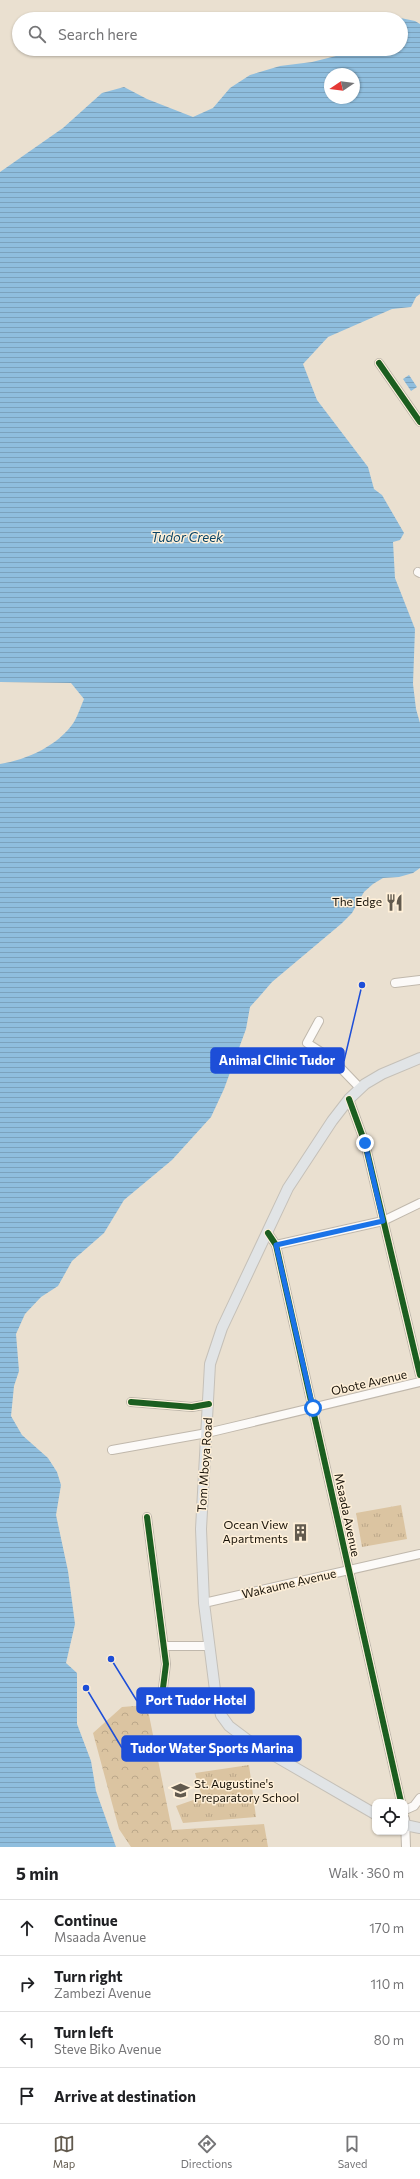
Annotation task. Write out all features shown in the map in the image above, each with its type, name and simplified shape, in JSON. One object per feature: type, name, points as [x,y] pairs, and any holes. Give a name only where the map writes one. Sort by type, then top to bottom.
[{"type":"main road","name":"Tom Mboya Road","points":[[372,1812],[249,1741],[228,1726],[221,1715],[209,1646],[204,1603],[201,1529],[210,1364],[222,1328],[268,1234],[288,1188],[308,1155],[349,1099],[360,1088],[382,1074],[420,1058]]},
{"type":"main road","points":[[408,1824],[420,1828]]},
{"type":"street","points":[[379,363],[420,422]]},
{"type":"street","points":[[395,983],[420,980]]},
{"type":"street","points":[[319,1021],[306,1043],[332,1059],[360,1088]]},
{"type":"street","points":[[349,1099],[365,1143],[420,1375]]},
{"type":"street","points":[[276,1245],[383,1221],[420,1204]]},
{"type":"street","name":"Msaada Avenue","points":[[268,1234],[276,1245],[400,1799]]},
{"type":"street","name":"Obote Avenue","points":[[112,1450],[207,1433],[420,1382]]},
{"type":"street","points":[[132,1402],[192,1408],[209,1404]]},
{"type":"street","points":[[147,1517],[154,1580],[164,1646],[166,1673],[162,1696]]},
{"type":"street","name":"Wakaume Avenue","points":[[204,1603],[420,1554]]},
{"type":"street","points":[[164,1646],[209,1646]]},
{"type":"street","points":[[408,1809],[414,1806],[420,1798]]},
{"type":"street","points":[[406,1835],[406,1847]]},
{"type":"green space","points":[[401,1505],[407,1539],[362,1547],[356,1513]]},
{"type":"green space","points":[[147,1705],[172,1830],[264,1824],[268,1847],[131,1847],[119,1829],[93,1733],[122,1707]]},
{"type":"green space","points":[[249,1765],[256,1817],[183,1823],[176,1806],[202,1797],[195,1773]]},
{"type":"water","name":"Tudor Creek","points":[[408,20],[420,24],[420,294],[416,297],[411,307],[392,309],[328,337],[303,364],[317,400],[368,467],[374,489],[382,495],[404,533],[400,540],[393,542],[395,578],[415,629],[413,684],[416,709],[420,723],[420,868],[413,873],[399,877],[383,878],[373,884],[364,892],[352,913],[341,924],[272,982],[250,1007],[246,1029],[224,1089],[211,1117],[172,1160],[124,1200],[104,1233],[72,1261],[58,1286],[41,1297],[25,1314],[16,1334],[19,1371],[14,1386],[11,1416],[22,1435],[48,1458],[57,1472],[61,1485],[56,1515],[68,1571],[75,1624],[66,1663],[77,1673],[77,1724],[91,1761],[96,1791],[116,1847],[0,1847],[0,764],[31,755],[42,750],[60,738],[74,722],[84,699],[71,683],[0,682],[0,172],[63,128],[102,93],[124,87],[147,99],[193,117],[213,108],[230,88],[250,75],[280,66],[312,62],[336,56],[408,56]]},
{"type":"water","points":[[409,375],[417,387],[411,391],[403,379]]},
{"type":"cycle path","points":[[379,363],[420,422]]},
{"type":"cycle path","points":[[349,1099],[365,1143],[420,1375]]},
{"type":"cycle path","points":[[268,1233],[276,1245],[400,1799]]},
{"type":"cycle path","points":[[131,1402],[192,1407],[209,1404]]},
{"type":"cycle path","points":[[147,1517],[166,1664],[162,1696]]},
{"type":"place","name":"The Edge","points":[[395,902]]},
{"type":"place","name":"Animal Clinic Tudor","points":[[362,985]]},
{"type":"place","name":"Ocean View Apartments","points":[[301,1532]]},
{"type":"place","name":"Port Tudor Hotel","points":[[111,1659]]},
{"type":"place","name":"Tudor Water Sports Marina","points":[[86,1688]]},
{"type":"place","name":"St. Augustine's Preparatory School","points":[[181,1791]]},
{"type":"route","points":[[313,1408],[276,1245],[383,1221],[365,1143]]}]
